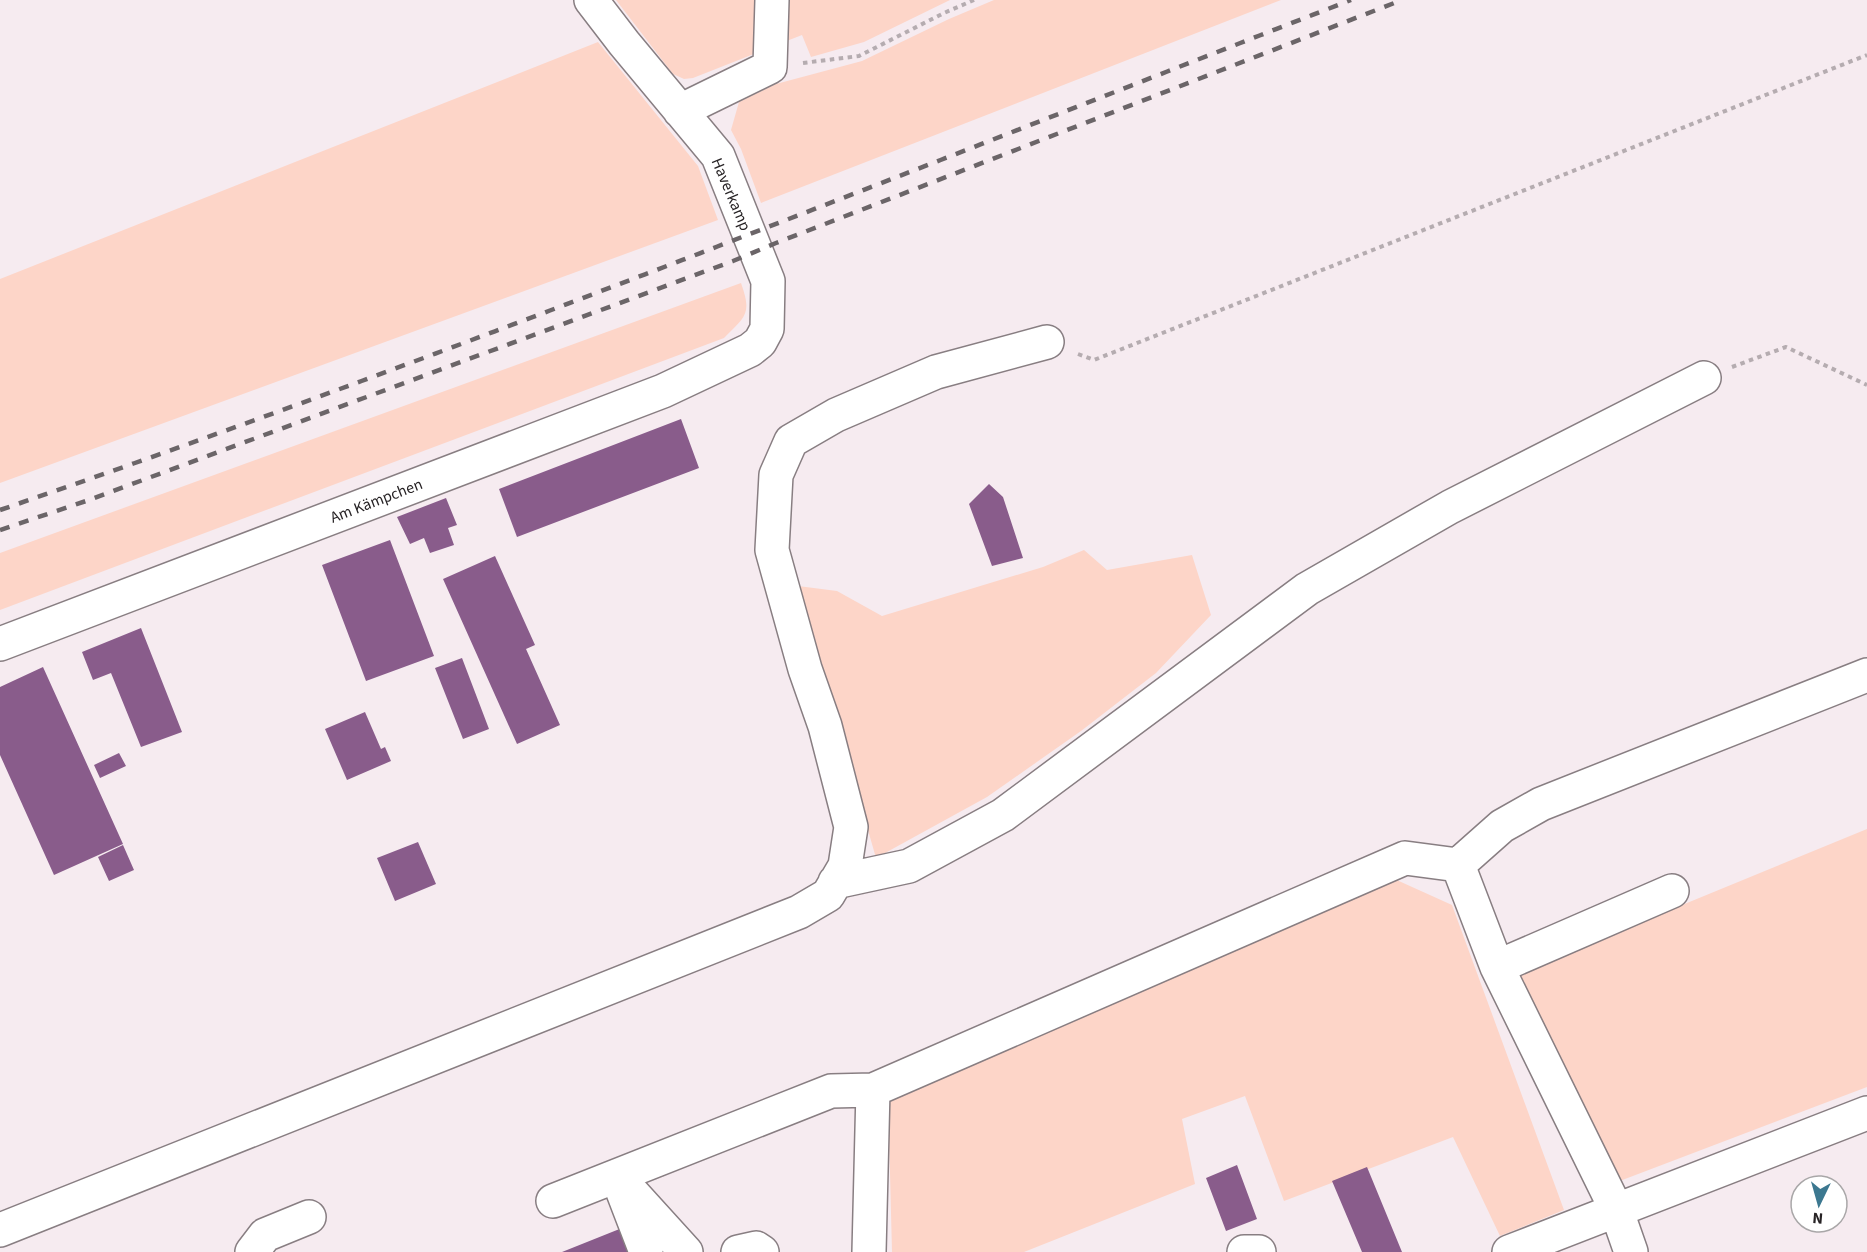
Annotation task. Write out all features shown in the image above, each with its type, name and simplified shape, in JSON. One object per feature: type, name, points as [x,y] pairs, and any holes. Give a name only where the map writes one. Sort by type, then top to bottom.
[{"type":"street","name":"Haverkamp","points":[[591,0],[718,156],[768,281],[767,329],[760,342],[750,350]]},
{"type":"street","points":[[680,111],[770,67],[772,0]]},
{"type":"street","points":[[0,1230],[799,912],[828,895],[845,866],[851,827],[825,726],[805,669],[772,550],[776,475],[791,441],[836,415],[936,372],[1047,342]]},
{"type":"street","name":"Am Kämpchen","points":[[0,644],[663,391],[750,350]]},
{"type":"street","points":[[836,882],[909,866],[1003,815],[1307,589],[1450,507],[1704,378]]},
{"type":"street","points":[[553,1201],[831,1091],[873,1090],[1405,858],[1458,865],[1502,826],[1541,804],[1867,675]]},
{"type":"street","points":[[1458,865],[1497,967],[1616,1209],[1631,1252]]},
{"type":"street","points":[[1497,967],[1672,891]]},
{"type":"street","points":[[869,1252],[873,1090]]},
{"type":"street","points":[[1509,1252],[1867,1113]]},
{"type":"street","points":[[617,1176],[646,1252]]},
{"type":"street","points":[[617,1176],[686,1252]]},
{"type":"street","points":[[252,1252],[265,1235],[309,1217]]},
{"type":"street","points":[[738,1252],[756,1248],[762,1252]]},
{"type":"street","points":[[1244,1252],[1259,1252]]},
{"type":"path","points":[[770,67],[859,56],[974,0]]},
{"type":"path","points":[[1047,342],[1094,360],[1867,55]]},
{"type":"path","points":[[1704,378],[1786,348],[1867,386]]},
{"type":"shaded area","points":[[616,0],[950,0],[864,42],[811,57],[802,35],[693,78],[684,79],[673,74]]},
{"type":"shaded area","points":[[994,0],[1281,0],[761,203],[741,149],[731,130],[739,102],[776,84],[862,61]]},
{"type":"shaded area","points":[[598,42],[698,166],[718,220],[0,483],[0,279]]},
{"type":"shaded area","points":[[741,283],[746,302],[745,314],[724,338],[0,610],[0,553]]},
{"type":"shaded area","points":[[1084,550],[1107,570],[1192,555],[1211,615],[1156,673],[1081,731],[987,797],[876,858],[798,586],[837,591],[882,616],[1043,567]]},
{"type":"shaded area","points":[[1867,829],[1867,1087],[1604,1187],[1517,973]]},
{"type":"shaded area","points":[[1390,877],[1452,905],[1564,1210],[1500,1236],[1453,1137],[1284,1201],[1245,1096],[1182,1119],[1195,1184],[1024,1252],[892,1252],[888,1095]]},
{"type":"building","points":[[681,419],[699,468],[517,537],[499,489]]},
{"type":"building","points":[[989,484],[1003,497],[1023,558],[992,566],[969,504]]},
{"type":"building","points":[[446,498],[457,525],[448,528],[454,545],[430,553],[424,538],[410,544],[397,517]]},
{"type":"building","points":[[390,540],[434,656],[366,681],[322,565]]},
{"type":"building","points":[[495,556],[535,645],[526,649],[560,725],[517,744],[443,579]]},
{"type":"building","points":[[141,628],[182,732],[141,747],[111,673],[93,680],[82,652]]},
{"type":"building","points":[[462,658],[489,729],[463,739],[435,668]]},
{"type":"building","points":[[43,667],[123,844],[54,875],[0,755],[0,687]]},
{"type":"building","points":[[365,712],[381,749],[385,747],[391,761],[347,780],[325,729]]},
{"type":"building","points":[[119,753],[126,766],[100,778],[94,765]]},
{"type":"building","points":[[418,842],[436,884],[395,901],[377,858]]},
{"type":"building","points":[[123,845],[134,870],[109,881],[98,857]]},
{"type":"building","points":[[1237,1165],[1257,1219],[1226,1231],[1206,1178]]},
{"type":"building","points":[[1367,1167],[1402,1252],[1362,1252],[1332,1181]]},
{"type":"building","points":[[622,1228],[631,1252],[562,1252]]},
{"type":"railway","points":[[0,510],[509,326],[1351,0]]},
{"type":"railway","points":[[0,530],[89,500],[733,261],[1402,0]]}]
